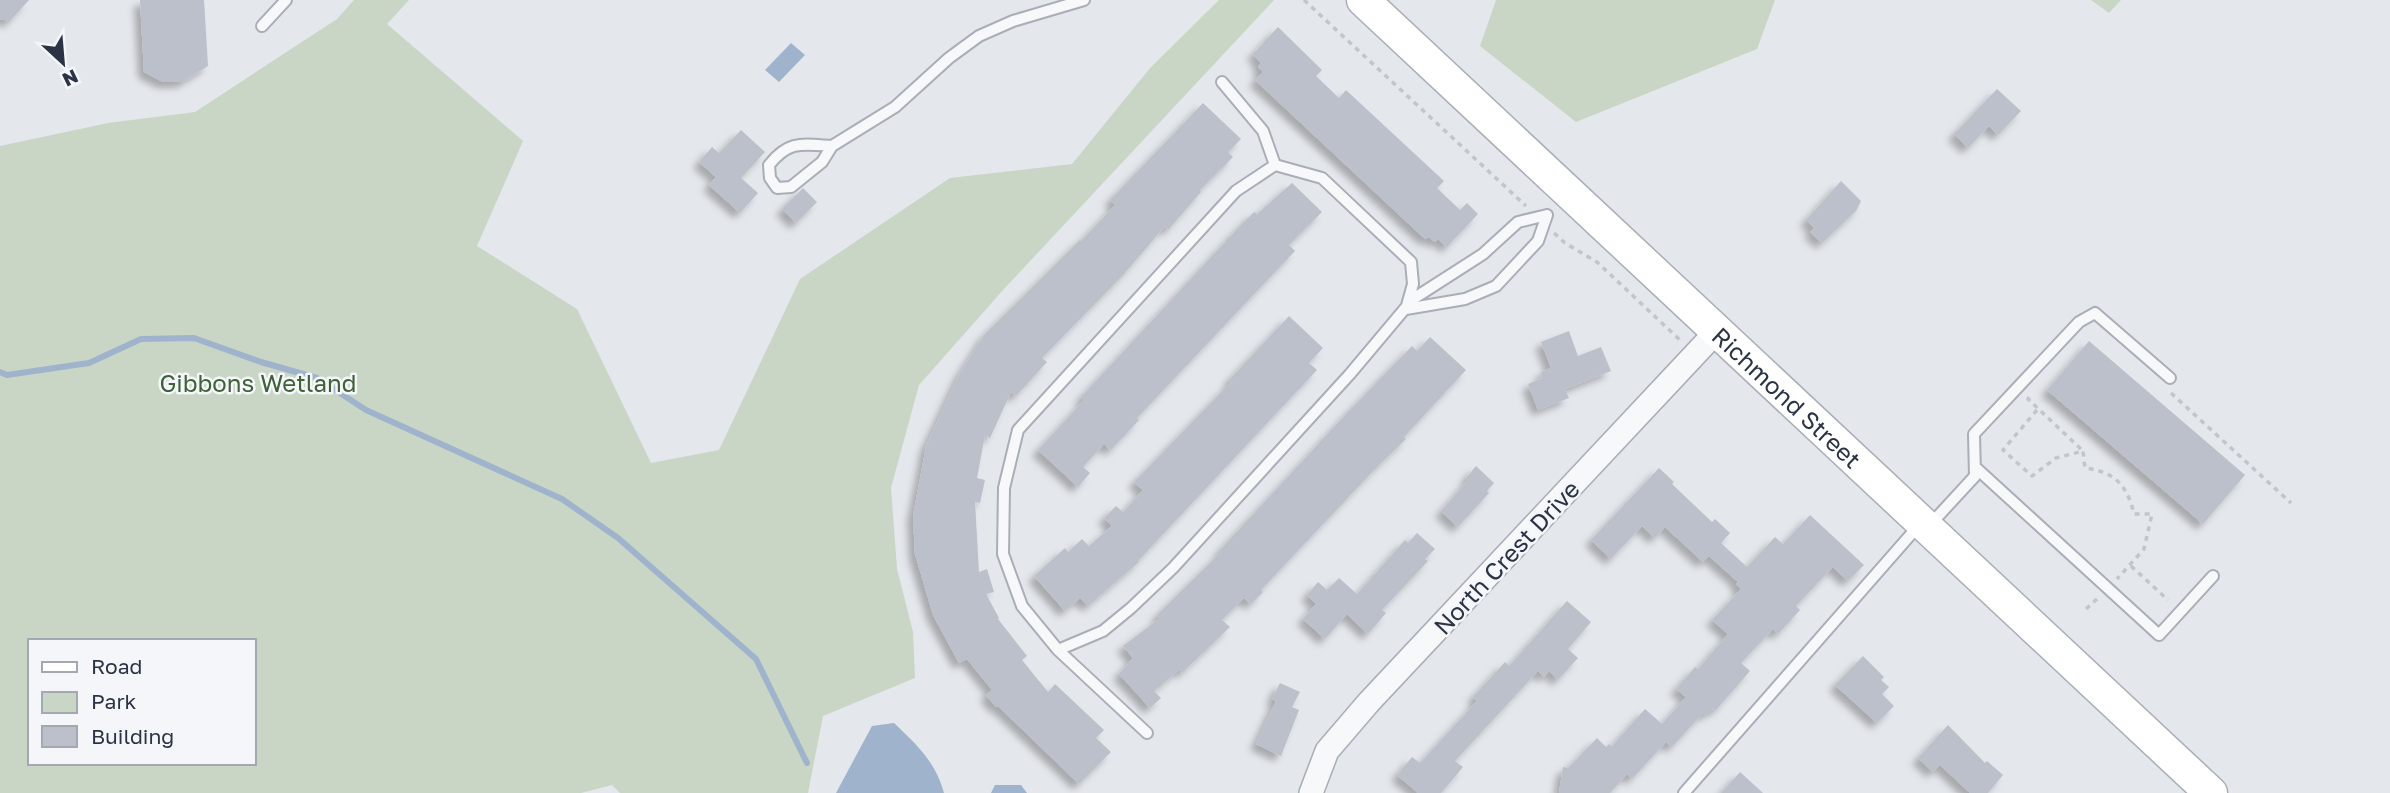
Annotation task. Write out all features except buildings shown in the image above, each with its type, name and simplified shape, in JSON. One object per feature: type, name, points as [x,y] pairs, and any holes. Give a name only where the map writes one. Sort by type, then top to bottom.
[{"type":"main road","name":"Richmond Street","points":[[1363,0],[2211,793]]},
{"type":"street","name":"North Crest Drive","points":[[1311,793],[1327,751],[1369,702],[1717,331]]},
{"type":"lane","points":[[262,26],[286,0]]},
{"type":"lane","points":[[832,146],[796,144],[779,152],[769,165],[770,178],[778,188],[791,187],[822,162],[832,146],[895,107],[948,58],[979,36],[1013,20],[1084,0]]},
{"type":"lane","points":[[1222,82],[1263,131],[1275,165]]},
{"type":"lane","points":[[1147,733],[1058,650],[1022,606],[1003,554],[1004,488],[1018,430],[1236,191],[1275,165],[1322,178],[1411,262],[1413,284],[1406,309]]},
{"type":"lane","points":[[1058,650],[1103,631],[1172,568],[1350,374],[1413,299],[1483,254],[1518,222],[1541,220],[1538,241],[1496,286],[1465,299],[1406,309]]},
{"type":"lane","points":[[1684,793],[1925,525],[1975,476],[1975,434],[2079,322],[2095,313],[2169,378]]},
{"type":"lane","points":[[1975,467],[2159,635],[2213,576]]},
{"type":"path","points":[[1304,0],[1565,243],[1597,262],[1677,337],[1693,357]]},
{"type":"path","points":[[2036,390],[2028,399],[2083,451],[2085,468],[2103,472],[2124,486],[2134,514],[2152,514],[2144,549],[2086,609]]},
{"type":"path","points":[[2168,390],[2291,503]]},
{"type":"path","points":[[2038,410],[2003,450],[2032,476],[2056,458],[2083,451]]},
{"type":"path","points":[[2131,565],[2168,600]]},
{"type":"green space","name":"Gibbons Wetland","points":[[354,0],[409,0],[387,24],[523,141],[477,246],[577,309],[651,463],[719,450],[800,279],[950,178],[1072,164],[1151,67],[1219,0],[1274,0],[1004,289],[919,385],[891,488],[897,569],[913,632],[915,678],[823,716],[808,793],[620,793],[612,785],[581,793],[0,793],[0,146],[108,123],[195,112],[337,19]]},
{"type":"green space","points":[[1496,0],[1775,0],[1757,49],[1576,122],[1480,46]]},
{"type":"green space","points":[[2091,0],[2121,0],[2109,13]]},
{"type":"water","points":[[791,43],[805,55],[779,82],[765,70]]},
{"type":"water","points":[[894,723],[930,763],[944,793],[836,793],[872,726]]},
{"type":"water","points":[[995,785],[1021,785],[1027,793],[991,793]]},
{"type":"waterway","points":[[0,372],[7,375],[89,363],[141,339],[194,338],[261,362],[317,378],[366,410],[562,499],[618,538],[756,659],[807,763]]}]
